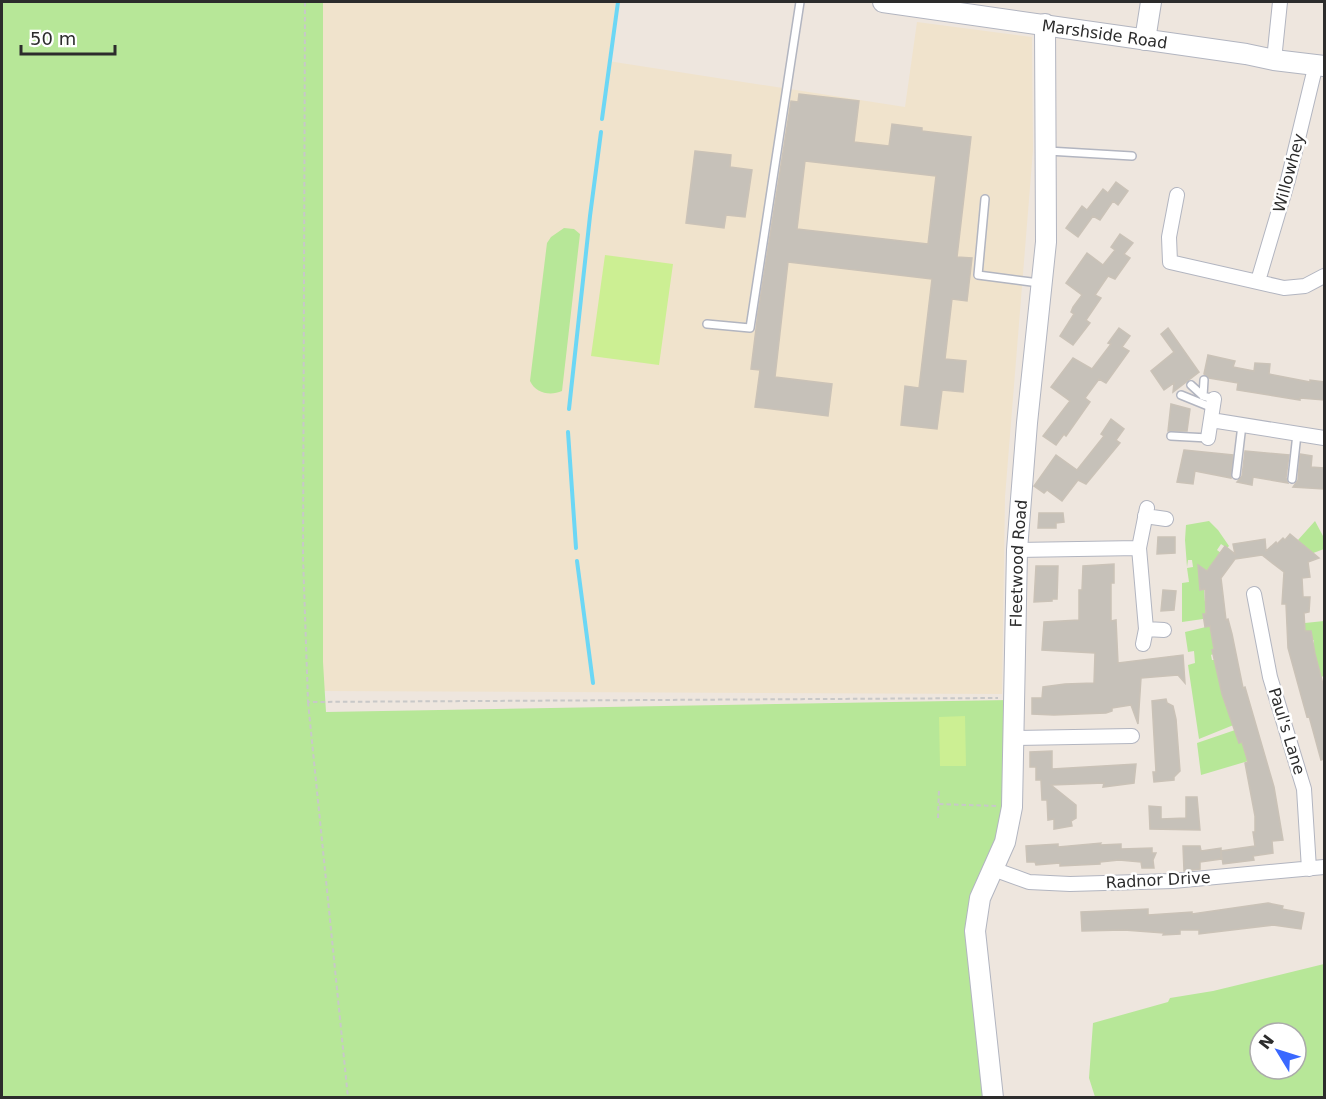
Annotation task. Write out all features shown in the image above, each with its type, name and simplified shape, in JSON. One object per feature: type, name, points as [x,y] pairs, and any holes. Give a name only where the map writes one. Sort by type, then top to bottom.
[{"type":"street","name":"Marshside Road","points":[[883,2],[1320,65]]},
{"type":"street","points":[[1145,39],[1151,2]]},
{"type":"street","points":[[1274,60],[1280,2]]},
{"type":"street","name":"Fleetwood Road","points":[[993,1098],[975,931],[981,898],[1005,842],[1012,807],[1016,698],[1017,550],[1027,423],[1046,242],[1045,24]]},
{"type":"street","name":"Willowhey","points":[[1258,281],[1320,65]]},
{"type":"street","points":[[1178,195],[1169,237],[1170,262],[1284,288],[1305,286],[1324,276]]},
{"type":"street","points":[[1208,438],[1210,406],[1242,425],[1324,438]]},
{"type":"street","points":[[1143,644],[1146,629],[1139,548],[1146,512],[1166,519]]},
{"type":"street","points":[[1017,550],[1139,548]]},
{"type":"street","name":"Paul's Lane","points":[[1254,594],[1270,677],[1305,789],[1309,869]]},
{"type":"street","points":[[1146,629],[1164,630]]},
{"type":"street","points":[[1014,738],[1132,735]]},
{"type":"street","name":"Radnor Drive","points":[[993,869],[1029,882],[1070,884],[1173,881],[1324,867]]},
{"type":"lane","points":[[707,324],[750,328],[800,2]]},
{"type":"lane","points":[[1045,151],[1132,156]]},
{"type":"lane","points":[[985,200],[978,275],[1042,283]]},
{"type":"lane","points":[[1204,381],[1210,406]]},
{"type":"lane","points":[[1191,385],[1210,406]]},
{"type":"lane","points":[[1180,395],[1210,406]]},
{"type":"lane","points":[[1236,475],[1242,425]]},
{"type":"lane","points":[[1292,479],[1297,434]]},
{"type":"lane","points":[[1171,436],[1208,438]]},
{"type":"path","points":[[305,2],[303,557],[308,702],[348,1098]]},
{"type":"path","points":[[308,702],[1016,698]]},
{"type":"path","points":[[938,818],[939,789]]},
{"type":"path","points":[[939,804],[1012,807]]},
{"type":"shaded area","points":[[323,2],[616,2],[608,61],[905,107],[917,22],[1032,37],[1033,150],[1005,497],[1002,694],[323,691]]},
{"type":"green space","points":[[2,2],[323,2],[323,662],[326,712],[1009,700],[1006,805],[997,842],[975,896],[986,1097],[2,1098]]},
{"type":"green space","points":[[564,228],[574,229],[580,234],[562,391],[549,393],[536,389],[530,381],[547,243],[551,237]]},
{"type":"green space","points":[[605,255],[673,264],[659,365],[591,356]]},
{"type":"green space","points":[[1209,521],[1229,546],[1227,548],[1221,544],[1217,550],[1221,553],[1200,584],[1200,590],[1204,590],[1206,614],[1203,614],[1203,619],[1182,622],[1182,583],[1189,582],[1187,568],[1193,567],[1192,560],[1188,560],[1187,567],[1186,525]]},
{"type":"green space","points":[[1315,521],[1323,536],[1324,549],[1308,555],[1309,561],[1287,571],[1303,545],[1298,540]]},
{"type":"green space","points":[[1324,621],[1324,676],[1321,677],[1311,661],[1314,640],[1309,641],[1312,637],[1311,631],[1305,631],[1305,623]]},
{"type":"green space","points":[[1210,626],[1214,649],[1211,655],[1212,660],[1214,660],[1231,720],[1236,724],[1199,739],[1188,665],[1195,663],[1194,651],[1188,652],[1185,632]]},
{"type":"green space","points":[[965,716],[966,766],[940,766],[939,717]]},
{"type":"green space","points":[[1238,729],[1240,736],[1237,737],[1239,743],[1242,742],[1246,756],[1255,759],[1201,775],[1197,743]]},
{"type":"green space","points":[[1324,964],[1324,1097],[1095,1097],[1089,1078],[1093,1023],[1168,1002],[1170,998],[1213,991]]},
{"type":"building","points":[[799,94],[859,101],[854,142],[889,146],[892,124],[922,128],[922,131],[971,137],[957,257],[972,258],[967,301],[952,299],[945,359],[966,361],[963,392],[942,390],[937,429],[901,425],[905,386],[919,388],[932,279],[788,262],[775,377],[832,384],[828,416],[755,407],[760,370],[751,369],[758,313],[791,101],[798,102]],"holes":[[[805,161],[936,176],[928,244],[797,229]]]},
{"type":"building","points":[[695,151],[731,155],[730,167],[752,170],[745,217],[726,215],[724,228],[686,223]]},
{"type":"building","points":[[1116,182],[1128,191],[1118,205],[1113,201],[1100,220],[1093,216],[1078,237],[1066,228],[1082,206],[1087,210],[1103,189],[1108,193]]},
{"type":"building","points":[[1120,234],[1133,243],[1124,254],[1130,258],[1115,279],[1108,276],[1095,295],[1101,298],[1086,320],[1090,323],[1073,345],[1060,336],[1074,314],[1071,312],[1073,307],[1082,295],[1066,283],[1087,253],[1103,265],[1115,250],[1111,247]]},
{"type":"building","points":[[1119,328],[1130,336],[1122,347],[1129,351],[1106,383],[1099,379],[1085,398],[1090,402],[1066,436],[1064,434],[1056,445],[1043,436],[1070,401],[1051,387],[1073,358],[1092,369],[1111,344],[1108,343]]},
{"type":"building","points":[[1168,328],[1199,372],[1173,392],[1174,383],[1164,390],[1151,371],[1174,352],[1161,334]]},
{"type":"building","points":[[1208,355],[1235,361],[1233,367],[1254,371],[1255,363],[1270,364],[1269,374],[1310,382],[1310,380],[1324,382],[1324,400],[1300,398],[1300,400],[1237,390],[1238,383],[1209,378],[1204,374]]},
{"type":"building","points":[[1171,404],[1190,409],[1187,431],[1168,431]]},
{"type":"building","points":[[1111,419],[1124,429],[1116,440],[1120,443],[1086,484],[1078,480],[1062,501],[1047,490],[1044,493],[1034,486],[1056,455],[1077,470],[1104,436],[1101,434]]},
{"type":"building","points":[[1184,450],[1233,455],[1231,478],[1195,471],[1193,484],[1177,482]]},
{"type":"building","points":[[1245,451],[1289,455],[1286,478],[1288,483],[1253,477],[1252,485],[1237,482],[1242,476]]},
{"type":"building","points":[[1300,454],[1312,456],[1311,467],[1324,468],[1324,489],[1293,487],[1298,480]]},
{"type":"building","points":[[1039,513],[1063,513],[1064,522],[1056,523],[1056,528],[1038,528]]},
{"type":"building","points":[[1290,534],[1319,558],[1308,562],[1310,577],[1302,578],[1303,597],[1310,597],[1309,612],[1304,613],[1305,631],[1311,631],[1324,688],[1324,759],[1321,760],[1309,716],[1307,717],[1288,648],[1286,604],[1282,604],[1284,572],[1262,555],[1235,559],[1221,578],[1226,620],[1228,619],[1232,634],[1243,688],[1245,687],[1274,787],[1283,840],[1272,841],[1273,853],[1253,856],[1254,860],[1223,864],[1221,851],[1255,846],[1253,832],[1255,832],[1255,816],[1245,763],[1248,762],[1222,694],[1212,650],[1214,649],[1210,626],[1205,627],[1203,614],[1206,614],[1205,589],[1200,590],[1198,565],[1207,571],[1225,546],[1235,554],[1233,544],[1265,539],[1266,551],[1276,542],[1277,544],[1283,538],[1285,540]]},
{"type":"building","points":[[1158,537],[1175,537],[1175,553],[1157,554]]},
{"type":"building","points":[[1114,564],[1114,583],[1111,583],[1111,621],[1116,620],[1118,663],[1183,655],[1185,683],[1178,675],[1141,678],[1138,724],[1131,705],[1112,708],[1112,711],[1106,713],[1032,714],[1032,698],[1042,698],[1043,687],[1094,683],[1095,653],[1042,650],[1044,622],[1079,620],[1079,590],[1082,590],[1083,566]]},
{"type":"building","points":[[1036,566],[1058,566],[1057,599],[1034,602]]},
{"type":"building","points":[[1163,590],[1176,591],[1174,610],[1161,611]]},
{"type":"building","points":[[1166,699],[1167,703],[1173,706],[1176,719],[1180,771],[1174,780],[1154,782],[1153,772],[1156,772],[1152,701]]},
{"type":"building","points":[[1052,751],[1052,769],[1136,764],[1134,783],[1103,787],[1104,783],[1051,785],[1076,805],[1076,818],[1071,821],[1072,826],[1054,829],[1054,819],[1048,820],[1047,800],[1042,800],[1041,780],[1036,780],[1036,767],[1030,767],[1030,752]]},
{"type":"building","points":[[1186,797],[1197,797],[1200,830],[1150,829],[1149,806],[1161,807],[1161,819],[1186,818]]},
{"type":"building","points":[[1101,843],[1100,845],[1121,844],[1121,849],[1152,848],[1152,853],[1156,853],[1153,860],[1154,868],[1142,868],[1141,862],[1119,860],[1100,862],[1100,864],[1060,866],[1060,863],[1036,865],[1035,862],[1027,862],[1026,846],[1058,844],[1058,847]]},
{"type":"building","points":[[1183,846],[1200,846],[1201,851],[1221,848],[1221,859],[1200,862],[1200,869],[1184,871]]},
{"type":"building","points":[[1268,903],[1283,906],[1282,909],[1304,913],[1301,929],[1273,925],[1199,934],[1199,930],[1180,930],[1180,934],[1163,935],[1164,933],[1124,930],[1082,931],[1081,912],[1148,909],[1148,915],[1192,912],[1192,914]]},
{"type":"waterway","points":[[602,119],[618,2]]},
{"type":"waterway","points":[[569,409],[601,132]]},
{"type":"waterway","points":[[568,432],[576,548]]},
{"type":"waterway","points":[[577,561],[593,683]]}]
